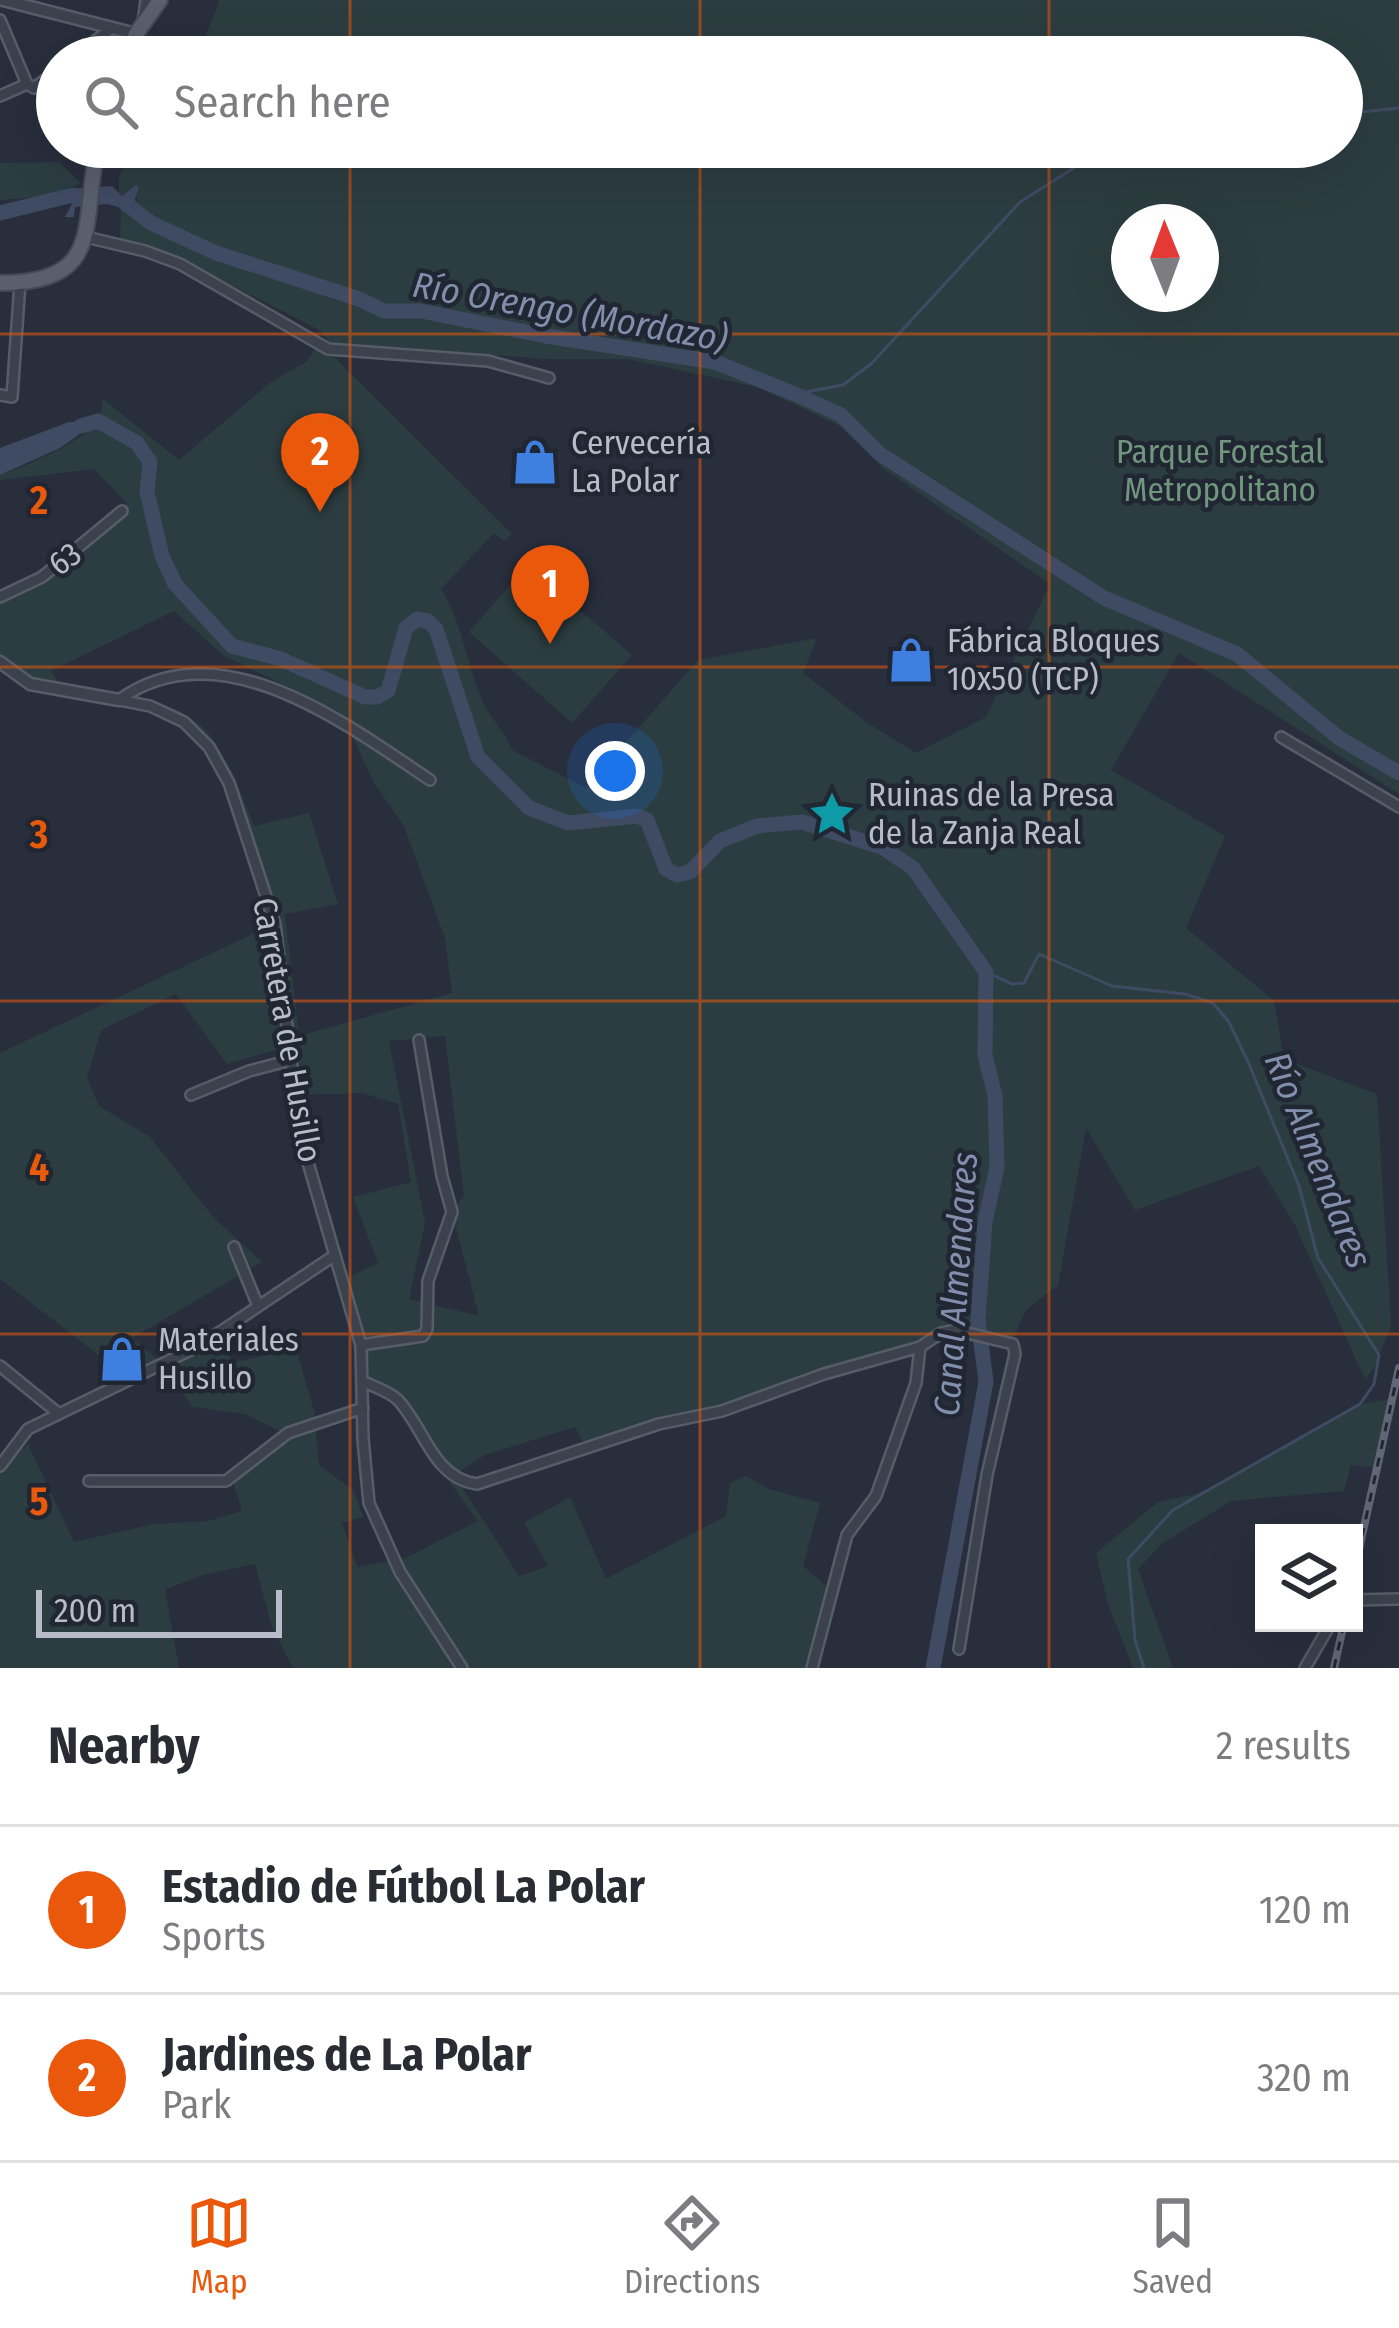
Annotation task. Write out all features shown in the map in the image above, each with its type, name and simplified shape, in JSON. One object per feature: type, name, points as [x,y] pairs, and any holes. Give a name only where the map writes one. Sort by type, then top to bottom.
[{"type":"main road","points":[[136,36],[160,0]]},
{"type":"main road","points":[[0,283],[37,281],[64,270],[77,257],[88,233],[94,168]]},
{"type":"street","points":[[3,0],[112,28],[139,28],[146,0]]},
{"type":"street","points":[[0,20],[31,86]]},
{"type":"street","points":[[102,36],[112,28]]},
{"type":"street","points":[[0,96],[36,83]]},
{"type":"street","points":[[88,233],[180,264],[328,349],[488,361],[548,378]]},
{"type":"street","points":[[6,396],[20,283]]},
{"type":"street","name":"63","points":[[0,597],[42,577],[122,511]]},
{"type":"street","name":"Carretera de Husillo","points":[[0,662],[30,683],[150,706],[184,722],[209,747],[229,783],[274,925],[304,1152],[361,1346],[369,1503],[400,1572],[462,1668]]},
{"type":"street","points":[[118,700],[136,687],[179,674],[260,682],[351,727],[430,780]]},
{"type":"street","points":[[1281,737],[1399,806]]},
{"type":"street","points":[[361,1346],[423,1336],[428,1281],[452,1212],[419,1040]]},
{"type":"street","points":[[191,1095],[290,1060]]},
{"type":"street","points":[[233,1246],[258,1306]]},
{"type":"street","points":[[0,1466],[28,1429],[199,1346],[335,1255]]},
{"type":"street","points":[[364,1382],[397,1397],[441,1464],[456,1479],[477,1484],[659,1424],[722,1411],[824,1374],[920,1347],[955,1330],[1013,1344],[1015,1354],[987,1475],[959,1649]]},
{"type":"street","points":[[812,1668],[847,1535],[876,1496],[916,1383],[920,1347]]},
{"type":"street","points":[[0,1366],[58,1413]]},
{"type":"street","points":[[89,1481],[226,1480],[288,1433],[363,1408]]},
{"type":"street","points":[[1363,1600],[1399,1599]]},
{"type":"street","points":[[1305,1668],[1325,1632]]},
{"type":"green space","name":"Parque Forestal Metropolitano","points":[[220,0],[1399,0],[1399,794],[1179,653],[1111,770],[1225,836],[1186,928],[1274,1001],[1284,1059],[1377,1094],[1391,1326],[1365,1379],[1295,1225],[1259,1166],[1135,1210],[1086,1128],[1058,1285],[1026,1310],[1010,1345],[955,1330],[920,1347],[687,1418],[645,1422],[583,1442],[575,1427],[485,1455],[454,1475],[519,1576],[548,1566],[524,1523],[570,1497],[606,1579],[726,1516],[730,1483],[746,1476],[769,1489],[820,1503],[803,1566],[833,1592],[812,1668],[293,1668],[272,1627],[255,1564],[202,1575],[165,1590],[179,1668],[0,1668],[0,1469],[28,1444],[74,1542],[155,1524],[208,1521],[242,1511],[230,1471],[282,1432],[245,1414],[193,1407],[165,1369],[121,1381],[100,1356],[0,1279],[0,1053],[274,924],[229,783],[209,747],[184,722],[150,706],[30,684],[0,662],[0,597],[42,577],[127,503],[94,469],[0,480],[0,475],[81,436],[98,419],[103,399],[179,460],[271,382],[306,362],[320,343],[512,534],[504,541],[494,533],[441,589],[482,700],[512,750],[586,788],[698,660],[817,638],[803,673],[916,753],[986,717],[1050,584],[884,469],[840,426],[757,387],[628,359],[546,359],[329,342],[321,331],[183,260],[120,239],[121,205],[137,211],[136,185],[127,195],[119,194],[119,174],[124,168],[1363,168],[1363,36],[205,36]],"holes":[[[174,611],[223,655],[342,714],[374,783],[404,826],[445,938],[452,993],[299,1036],[285,914],[338,904],[309,813],[254,826],[223,754],[194,720],[158,702],[58,682],[51,671]],[[176,994],[227,1064],[275,1050],[284,1095],[362,1093],[398,1104],[411,1182],[353,1197],[378,1263],[347,1278],[336,1248],[276,1286],[281,1296],[332,1264],[345,1296],[358,1382],[392,1403],[478,1521],[406,1558],[357,1567],[342,1523],[363,1517],[354,1491],[319,1465],[314,1411],[296,1348],[236,1362],[207,1338],[158,1360],[132,1338],[262,1262],[214,1218],[150,1137],[99,1106],[87,1078],[101,1030]],[[445,1036],[464,1196],[452,1212],[479,1316],[409,1299],[425,1223],[389,1041]]]},
{"type":"green space","points":[[0,163],[65,168],[81,183],[48,196],[0,200]]},
{"type":"green space","points":[[528,565],[632,655],[572,723],[469,632]]},
{"type":"green space","points":[[1393,1399],[1377,1468],[1351,1465],[1344,1491],[1231,1501],[1163,1543],[1138,1569],[1173,1668],[1133,1668],[1108,1604],[1096,1553],[1158,1502],[1200,1493],[1360,1404]]},
{"type":"water","points":[[136,185],[138,212],[107,204],[75,207],[74,217],[65,217],[73,202],[56,205],[52,196],[69,189],[112,186],[122,196]]},
{"type":"water","points":[[98,421],[60,448],[0,475],[0,448],[69,422]]},
{"type":"waterway","points":[[1363,112],[1399,108]]},
{"type":"waterway","points":[[795,394],[843,385],[871,364],[1020,202],[1074,168]]},
{"type":"waterway","name":"Río Orengo (Mordazo)","points":[[0,213],[73,195]]},
{"type":"waterway","name":"Río Orengo (Mordazo)","points":[[125,203],[151,223],[216,253],[384,311],[421,311],[715,362],[795,394],[841,415],[880,454],[1104,598],[1237,654],[1339,738],[1399,773]]},
{"type":"waterway","name":"Río Almendares","points":[[81,426],[98,421],[137,443],[150,462],[147,492],[162,556],[175,584],[232,646],[281,659],[365,697],[377,697],[388,691],[406,628],[417,619],[428,621],[436,629],[478,757],[529,808],[568,823],[637,816],[647,820],[666,869],[677,875],[690,872],[720,841],[757,826],[802,822],[882,847],[913,868],[986,972],[985,1055],[995,1096],[997,1167],[985,1222],[978,1319],[986,1382],[933,1668]]},
{"type":"waterway","name":"Río Almendares","points":[[986,972],[1012,984],[1024,983],[1039,954],[1112,986],[1185,994],[1213,1003],[1229,1022],[1249,1064],[1299,1186],[1318,1258],[1379,1355],[1374,1384],[1360,1404],[1173,1510],[1128,1559],[1135,1640],[1144,1668]]},
{"type":"railway","points":[[1363,1531],[1399,1368]]},
{"type":"railway","points":[[1334,1668],[1342,1632]]},
{"type":"place","name":"Cervecería La Polar","points":[[535,462]]},
{"type":"place","name":"Jardines de La Polar","points":[[320,512]]},
{"type":"place","name":"Estadio de Fútbol La Polar","points":[[550,644]]},
{"type":"place","name":"Fábrica Bloques 10x50 (TCP)","points":[[911,660]]},
{"type":"place","name":"Ruinas de la Presa de la Zanja Real","points":[[832,814]]},
{"type":"place","name":"Materiales Husillo","points":[[122,1359]]},
{"type":"water label","name":"Canal Almendares","points":[[956,1284]]}]
